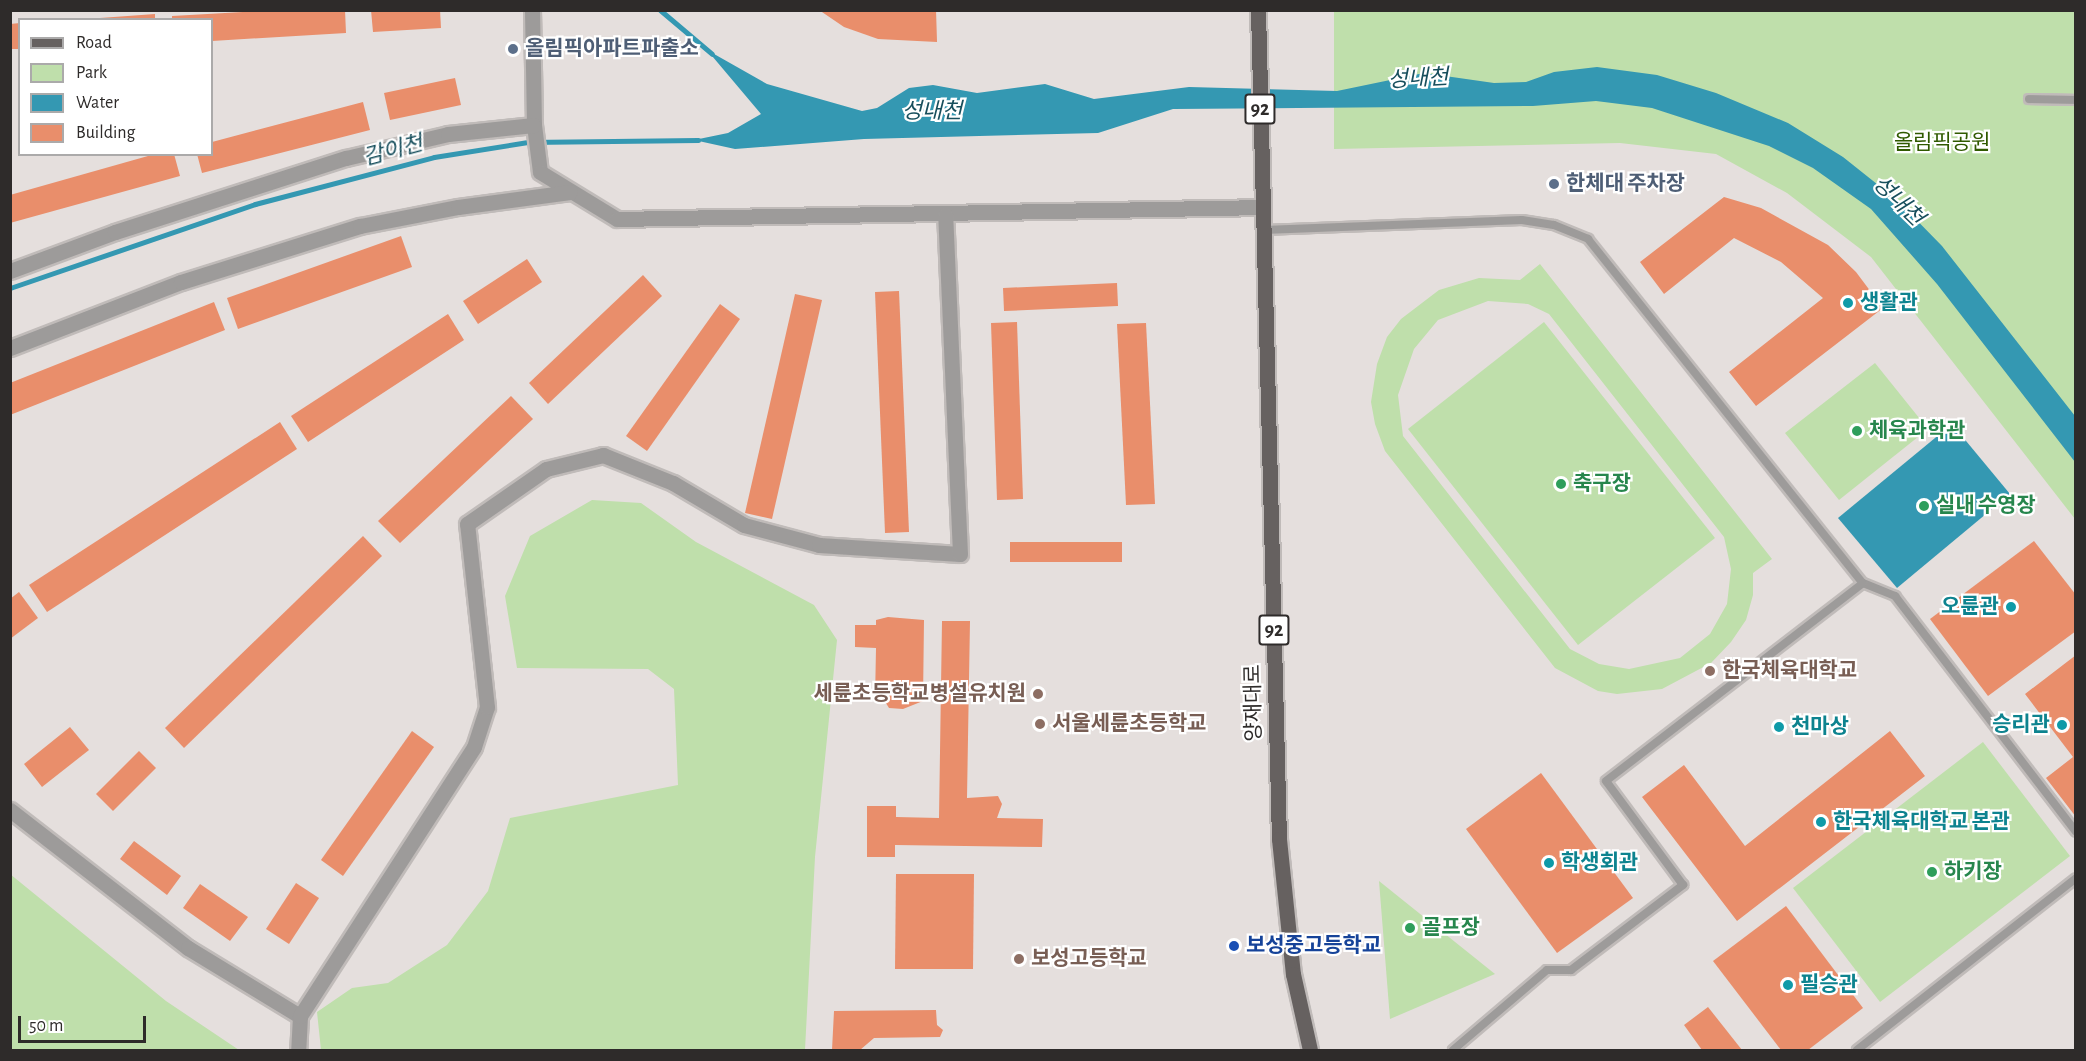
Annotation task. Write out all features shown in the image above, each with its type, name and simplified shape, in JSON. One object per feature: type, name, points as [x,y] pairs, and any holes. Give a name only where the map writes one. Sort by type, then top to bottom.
[{"type":"main road","name":"92","points":[[1258,10],[1263,207]]},
{"type":"main road","name":"양재대로","points":[[1263,207],[1279,839],[1293,974],[1310,1050]]},
{"type":"street","points":[[532,10],[534,125],[540,172],[617,219],[1263,207]]},
{"type":"street","points":[[10,272],[115,232],[346,158],[448,134],[534,125]]},
{"type":"street","points":[[10,348],[181,282],[360,226],[458,207],[570,192]]},
{"type":"street","points":[[298,1050],[300,1016],[474,747],[487,707],[467,524],[546,469],[603,455],[673,483],[744,525],[819,545],[960,554],[945,214]]},
{"type":"street","points":[[10,810],[188,948],[300,1016]]},
{"type":"lane","points":[[2029,99],[2076,100]]},
{"type":"lane","points":[[1264,230],[1522,220],[1554,225],[1588,240],[1863,583],[1895,596],[2076,832]]},
{"type":"lane","points":[[1453,1050],[1547,970],[1571,970],[1683,885],[1606,781],[1863,583]]},
{"type":"lane","points":[[1857,1050],[2076,878]]},
{"type":"green space","name":"올림픽공원","points":[[1334,11],[2075,11],[2075,519],[1871,257],[1787,193],[1716,154],[1620,143],[1334,149]]},
{"type":"green space","points":[[1540,264],[1772,559],[1753,573],[1753,595],[1746,620],[1731,642],[1711,663],[1662,689],[1617,694],[1598,691],[1555,668],[1385,451],[1375,424],[1371,402],[1377,364],[1387,337],[1401,319],[1439,290],[1479,278],[1520,280]],"holes":[[[1488,301],[1528,304],[1549,314],[1724,537],[1731,569],[1727,604],[1710,634],[1680,658],[1629,669],[1599,664],[1570,649],[1403,436],[1398,395],[1414,349],[1438,320]]]},
{"type":"green space","name":"축구장","points":[[1544,322],[1715,538],[1578,645],[1408,429]]},
{"type":"green space","name":"체육과학관","points":[[1875,363],[1928,429],[1839,500],[1785,433]]},
{"type":"green space","points":[[592,500],[641,503],[696,542],[814,605],[837,640],[815,857],[805,1050],[321,1050],[317,1012],[352,988],[388,983],[447,945],[488,891],[510,818],[678,785],[674,689],[648,669],[517,668],[505,596],[530,536]]},
{"type":"green space","name":"하키장","points":[[1983,742],[2070,856],[1880,1002],[1793,888]]},
{"type":"green space","points":[[10,874],[166,1001],[239,1050],[11,1050]]},
{"type":"green space","name":"골프장","points":[[1379,881],[1495,974],[1390,1019]]},
{"type":"water","name":"성내천","points":[[707,50],[767,84],[862,111],[877,108],[909,88],[933,85],[977,93],[1045,84],[1094,99],[1189,87],[1337,91],[1424,73],[1494,83],[1526,82],[1554,72],[1597,67],[1657,75],[1716,93],[1788,123],[1843,157],[1897,200],[1942,246],[2075,416],[2075,462],[1937,284],[1871,209],[1813,168],[1769,146],[1652,108],[1596,101],[1533,106],[1173,109],[1098,133],[864,139],[735,149],[694,140],[728,133],[761,114]]},
{"type":"water","name":"실내 수영장","points":[[1952,424],[2010,494],[1897,588],[1838,518]]},
{"type":"building","points":[[277,10],[345,10],[346,33],[213,41],[213,18],[172,18],[172,16]]},
{"type":"building","points":[[371,10],[440,10],[441,28],[373,32]]},
{"type":"building","points":[[819,10],[936,10],[937,42],[878,39],[844,27]]},
{"type":"building","points":[[155,14],[155,18],[100,18]]},
{"type":"building","points":[[18,23],[18,49],[10,49],[10,24]]},
{"type":"building","points":[[455,78],[461,105],[390,120],[384,93]]},
{"type":"building","points":[[363,102],[370,130],[202,173],[198,156],[213,156],[213,142]]},
{"type":"building","points":[[148,156],[175,156],[180,176],[10,223],[10,195]]},
{"type":"building","name":"생활관","points":[[1724,197],[1761,208],[1828,245],[1856,272],[1883,308],[1756,406],[1729,372],[1823,298],[1781,262],[1734,238],[1664,294],[1640,262]]},
{"type":"building","points":[[401,236],[412,267],[238,329],[227,298]]},
{"type":"building","points":[[527,259],[542,282],[478,324],[463,301]]},
{"type":"building","points":[[643,275],[662,296],[548,404],[529,383]]},
{"type":"building","points":[[1117,283],[1118,306],[1004,311],[1003,288]]},
{"type":"building","points":[[899,291],[909,532],[885,533],[875,292]]},
{"type":"building","points":[[795,294],[822,300],[772,519],[745,513]]},
{"type":"building","points":[[214,302],[225,330],[10,415],[10,383]]},
{"type":"building","points":[[720,304],[740,319],[647,451],[626,436]]},
{"type":"building","points":[[448,314],[464,340],[308,442],[291,416]]},
{"type":"building","points":[[1017,322],[1023,499],[997,500],[991,323]]},
{"type":"building","points":[[1146,323],[1155,504],[1126,505],[1117,324]]},
{"type":"building","points":[[511,396],[533,419],[400,543],[378,521]]},
{"type":"building","points":[[280,422],[297,449],[47,612],[29,585]]},
{"type":"building","points":[[363,536],[382,556],[184,748],[165,728]]},
{"type":"building","name":"오륜관","points":[[2034,541],[2076,595],[2076,631],[1988,696],[1930,619]]},
{"type":"building","points":[[1010,542],[1122,542],[1122,562],[1010,562]]},
{"type":"building","points":[[19,592],[38,618],[10,639],[10,599]]},
{"type":"building","points":[[888,617],[924,620],[923,701],[903,709],[889,708],[884,700],[875,700],[876,648],[855,647],[855,625],[876,625],[876,620]]},
{"type":"building","points":[[942,621],[970,621],[967,798],[998,796],[1002,804],[997,818],[1043,819],[1042,847],[895,845],[895,857],[867,857],[867,806],[896,806],[896,817],[939,818]]},
{"type":"building","name":"승리관","points":[[2076,655],[2076,817],[2046,778],[2073,757],[2025,694]]},
{"type":"building","points":[[70,727],[89,750],[42,787],[24,764]]},
{"type":"building","points":[[412,731],[434,747],[343,876],[321,860]]},
{"type":"building","name":"한국체육대학교 본관","points":[[1890,731],[1925,776],[1737,921],[1642,797],[1684,765],[1745,846]]},
{"type":"building","points":[[139,751],[156,768],[113,811],[96,794]]},
{"type":"building","name":"학생회관","points":[[1541,773],[1633,898],[1557,953],[1466,829]]},
{"type":"building","points":[[134,841],[181,876],[167,895],[120,859]]},
{"type":"building","points":[[896,874],[974,874],[973,969],[895,969]]},
{"type":"building","points":[[296,883],[319,898],[289,944],[266,929]]},
{"type":"building","points":[[200,884],[248,917],[230,941],[183,908]]},
{"type":"building","name":"필승관","points":[[1786,906],[1863,1008],[1808,1050],[1781,1050],[1713,961]]},
{"type":"building","points":[[1708,1007],[1742,1050],[1702,1050],[1684,1025]]},
{"type":"building","points":[[936,1010],[937,1025],[943,1030],[940,1037],[874,1038],[860,1050],[832,1050],[834,1011]]},
{"type":"waterway","name":"성내천","points":[[660,10],[712,54]]},
{"type":"waterway","name":"감이천","points":[[10,288],[255,204],[434,157],[528,142],[698,140]]},
{"type":"place","name":"올림픽아파트파출소","points":[[513,49]]},
{"type":"place","name":"한체대 주차장","points":[[1554,184]]},
{"type":"place","name":"생활관","points":[[1848,303]]},
{"type":"place","name":"체육과학관","points":[[1857,431]]},
{"type":"place","name":"축구장","points":[[1561,484]]},
{"type":"place","name":"실내 수영장","points":[[1924,506]]},
{"type":"place","name":"오륜관","points":[[2011,607]]},
{"type":"place","name":"한국체육대학교","points":[[1710,671]]},
{"type":"place","name":"세륜초등학교병설유치원","points":[[1038,694]]},
{"type":"place","name":"서울세륜초등학교","points":[[1040,724]]},
{"type":"place","name":"승리관","points":[[2062,725]]},
{"type":"place","name":"천마상","points":[[1779,727]]},
{"type":"place","name":"한국체육대학교 본관","points":[[1821,822]]},
{"type":"place","name":"학생회관","points":[[1549,863]]},
{"type":"place","name":"하키장","points":[[1932,872]]},
{"type":"place","name":"골프장","points":[[1410,928]]},
{"type":"place","name":"보성중고등학교","points":[[1234,946]]},
{"type":"place","name":"보성고등학교","points":[[1019,959]]},
{"type":"place","name":"필승관","points":[[1788,985]]}]
